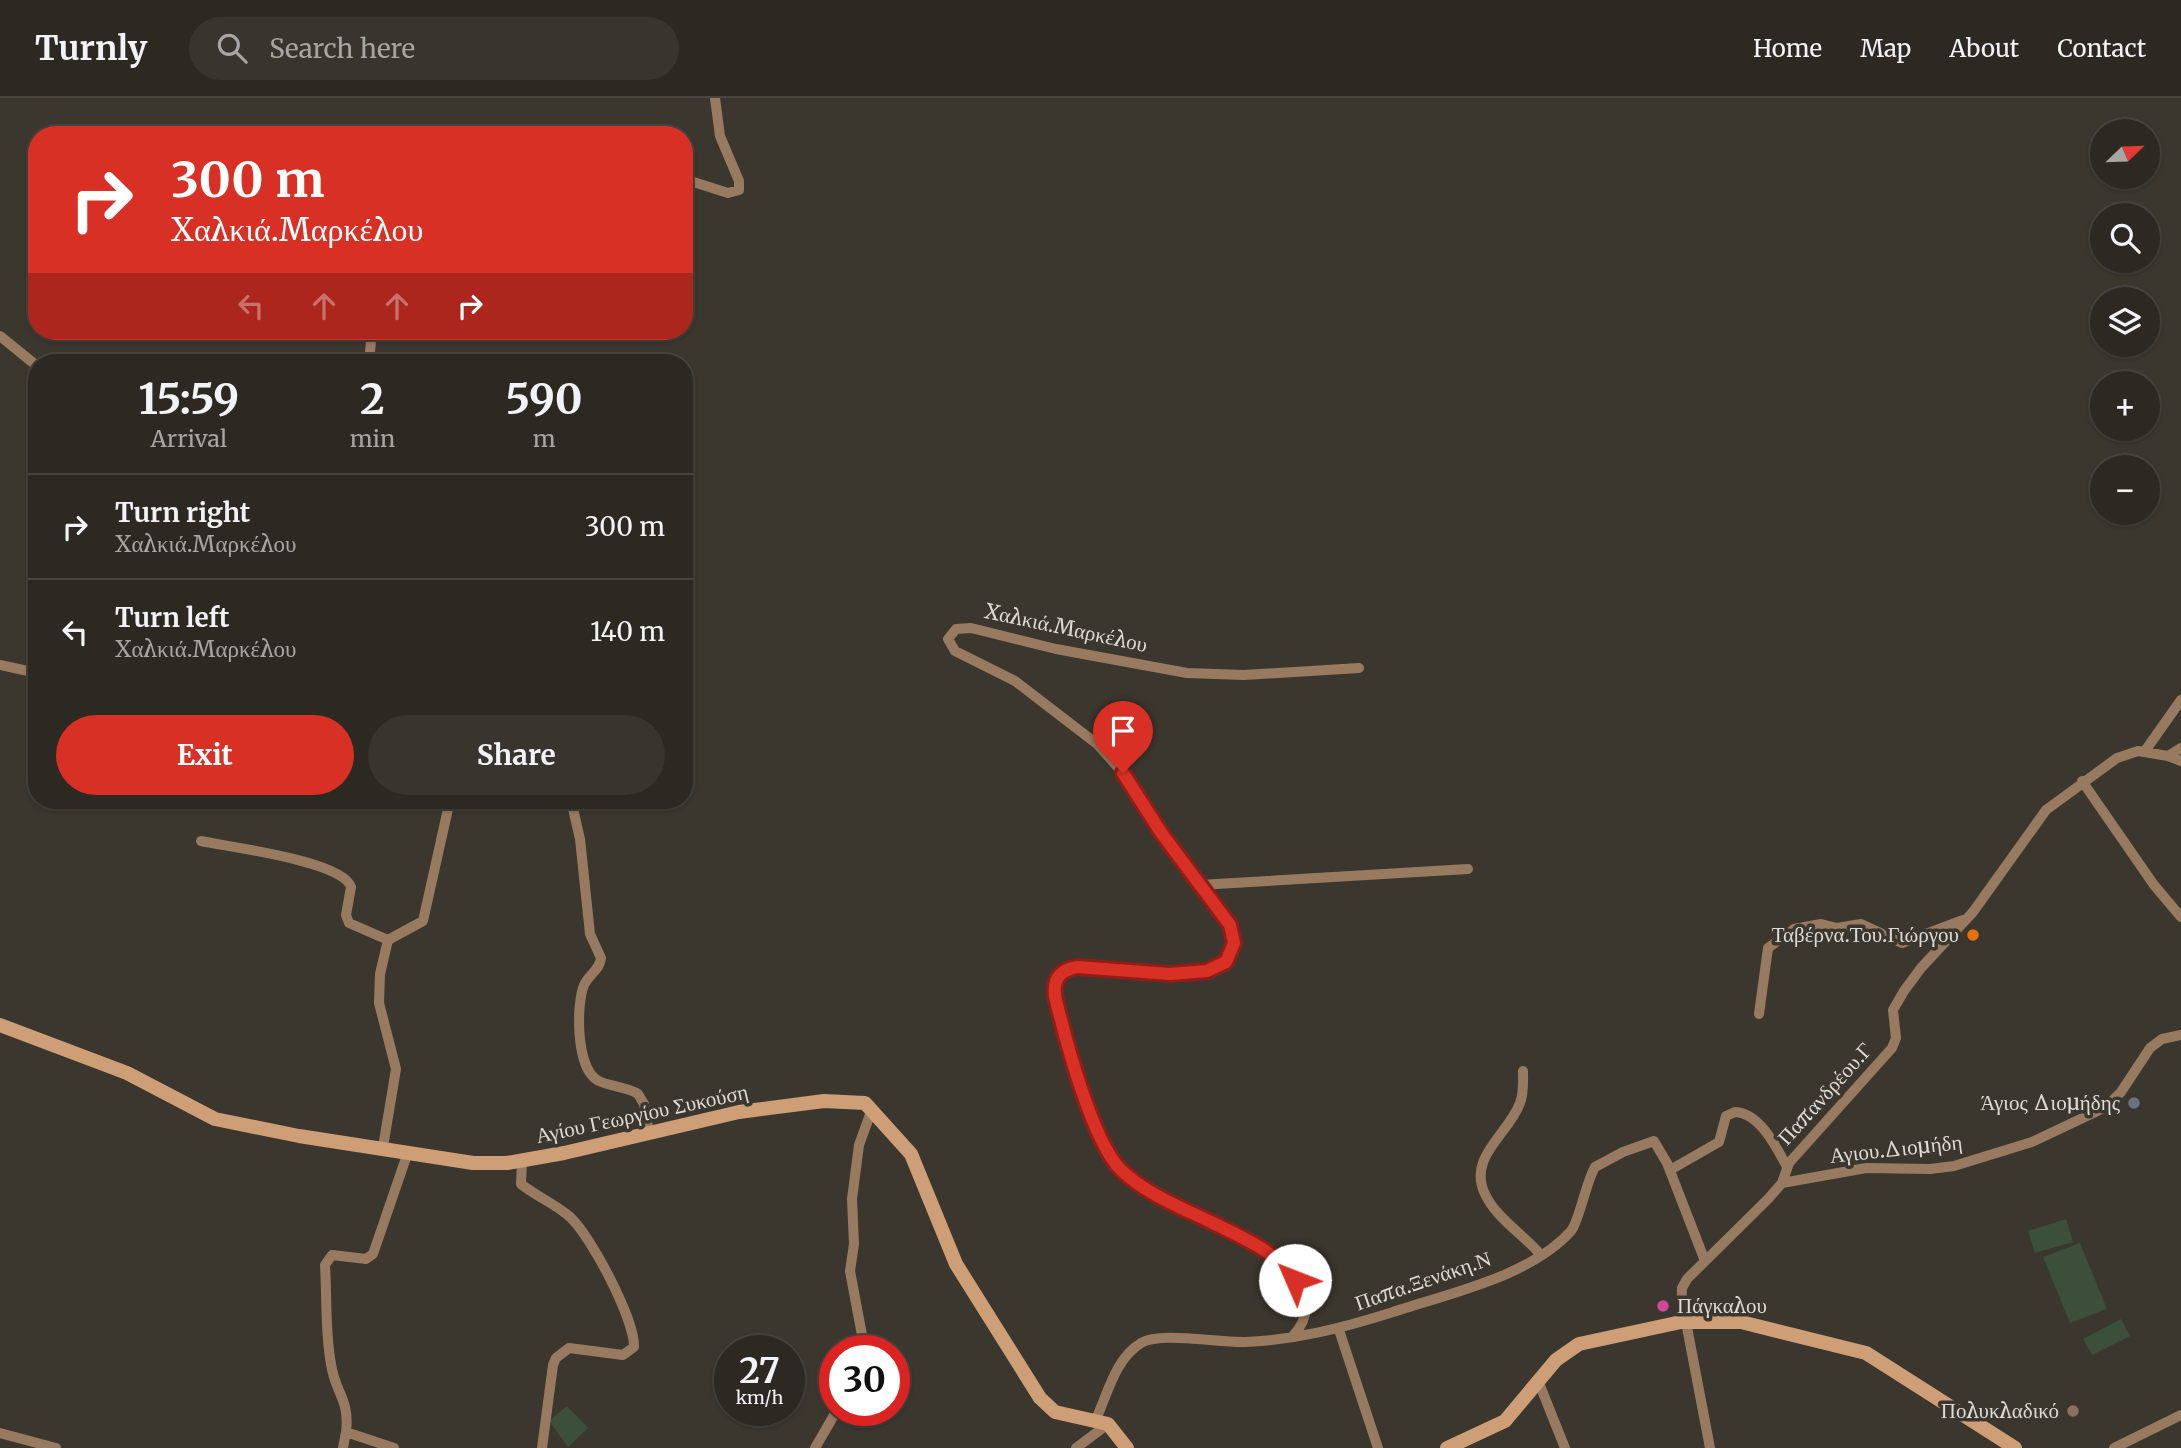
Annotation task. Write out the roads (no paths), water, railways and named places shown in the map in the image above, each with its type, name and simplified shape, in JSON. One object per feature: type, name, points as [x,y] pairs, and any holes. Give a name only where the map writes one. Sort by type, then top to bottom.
[{"type":"main road","name":"Αγίου Γεωργίου Συκούση","points":[[0,1025],[127,1073],[215,1119],[299,1136],[473,1163],[522,1161],[739,1112],[824,1101],[856,1101],[872,1109]]},
{"type":"main road","points":[[872,1109],[911,1154],[956,1264],[1040,1398],[1055,1412],[1102,1422],[1127,1448]]},
{"type":"main road","points":[[1447,1448],[1501,1423],[1539,1383],[1553,1363],[1579,1344],[1683,1322],[1741,1322],[1866,1353],[2015,1448]]},
{"type":"street","points":[[693,182],[728,193],[739,190],[739,181],[720,135],[715,98]]},
{"type":"street","points":[[0,335],[28,358]]},
{"type":"street","name":"Χαλκιά.Μαρκέλου","points":[[1292,1337],[1299,1329],[1306,1312],[1301,1289],[1290,1272],[1250,1242],[1161,1198],[1130,1178],[1116,1164],[1098,1129],[1055,996],[1057,977],[1071,968],[1170,974],[1207,971],[1226,962],[1233,951],[1232,932],[1123,773],[1097,744],[1015,681],[955,651],[949,643],[948,635],[956,629],[971,628],[1056,649],[1215,676],[1359,668]]},
{"type":"street","points":[[0,665],[28,671]]},
{"type":"street","points":[[2181,700],[2144,751],[2181,761]]},
{"type":"street","points":[[2168,756],[2181,748]]},
{"type":"street","name":"Παπανδρέου.Γ","points":[[1710,1448],[1683,1322],[1684,1283],[1782,1183],[1787,1167],[1892,1048],[1896,1038],[1893,1013],[1896,1004],[1921,968],[1967,918],[2035,822],[2082,781],[2117,758],[2144,751]]},
{"type":"street","points":[[2082,781],[2154,885],[2181,917]]},
{"type":"street","points":[[383,1147],[397,1069],[379,1003],[380,974],[388,940],[423,921],[448,809]]},
{"type":"street","points":[[572,809],[580,839],[590,934],[601,958],[599,967],[584,984],[581,995],[581,1051],[587,1069],[597,1080],[638,1094],[644,1104],[649,1133]]},
{"type":"street","points":[[201,841],[325,867],[345,876],[351,887],[346,915],[349,923],[388,940]]},
{"type":"street","points":[[1200,885],[1468,869]]},
{"type":"street","points":[[1759,1014],[1768,948],[1794,929],[1816,924],[1837,928],[1861,924],[1902,943],[1967,918]]},
{"type":"street","name":"Αγιου.Διομήδη","points":[[1782,1183],[1866,1168],[1954,1166],[2032,1142],[2106,1107],[2121,1092],[2150,1048],[2162,1040],[2181,1035]]},
{"type":"street","points":[[1523,1071],[1520,1105],[1489,1151],[1480,1169],[1480,1179],[1489,1201],[1540,1254]]},
{"type":"street","points":[[862,1335],[850,1271],[854,1244],[852,1199],[859,1145],[872,1109]]},
{"type":"street","points":[[1704,1261],[1670,1170],[1715,1146],[1721,1139],[1726,1116],[1735,1112],[1752,1118],[1770,1138],[1787,1167]]},
{"type":"street","name":"Παπα.Ξενάκη.Ν","points":[[1102,1422],[1124,1359],[1132,1350],[1152,1338],[1222,1343],[1292,1337],[1339,1329],[1474,1288],[1558,1244],[1576,1225],[1577,1210],[1595,1167],[1623,1152],[1654,1141],[1670,1170]]},
{"type":"street","points":[[343,1448],[348,1409],[337,1388],[328,1346],[325,1265],[332,1255],[366,1259],[373,1254],[408,1152]]},
{"type":"street","points":[[522,1161],[521,1184],[558,1206],[574,1220],[617,1293],[634,1335],[634,1347],[622,1355],[569,1348],[556,1358],[542,1448]]},
{"type":"street","points":[[1339,1329],[1378,1448]]},
{"type":"street","points":[[1539,1383],[1565,1448]]},
{"type":"street","points":[[2114,1448],[2181,1415]]},
{"type":"street","points":[[1076,1448],[1102,1422]]},
{"type":"street","points":[[815,1448],[828,1426]]},
{"type":"street","points":[[346,1432],[394,1448]]},
{"type":"street","points":[[0,1433],[56,1448]]},
{"type":"place","name":"Ταβέρνα.Του.Γιώργου","points":[[1973,935]]},
{"type":"place","name":"Άγιος Διομήδης","points":[[2134,1103]]},
{"type":"place","name":"Πάγκαλου","points":[[1663,1306]]},
{"type":"place","name":"Πολυκλαδικό","points":[[2073,1411]]}]
